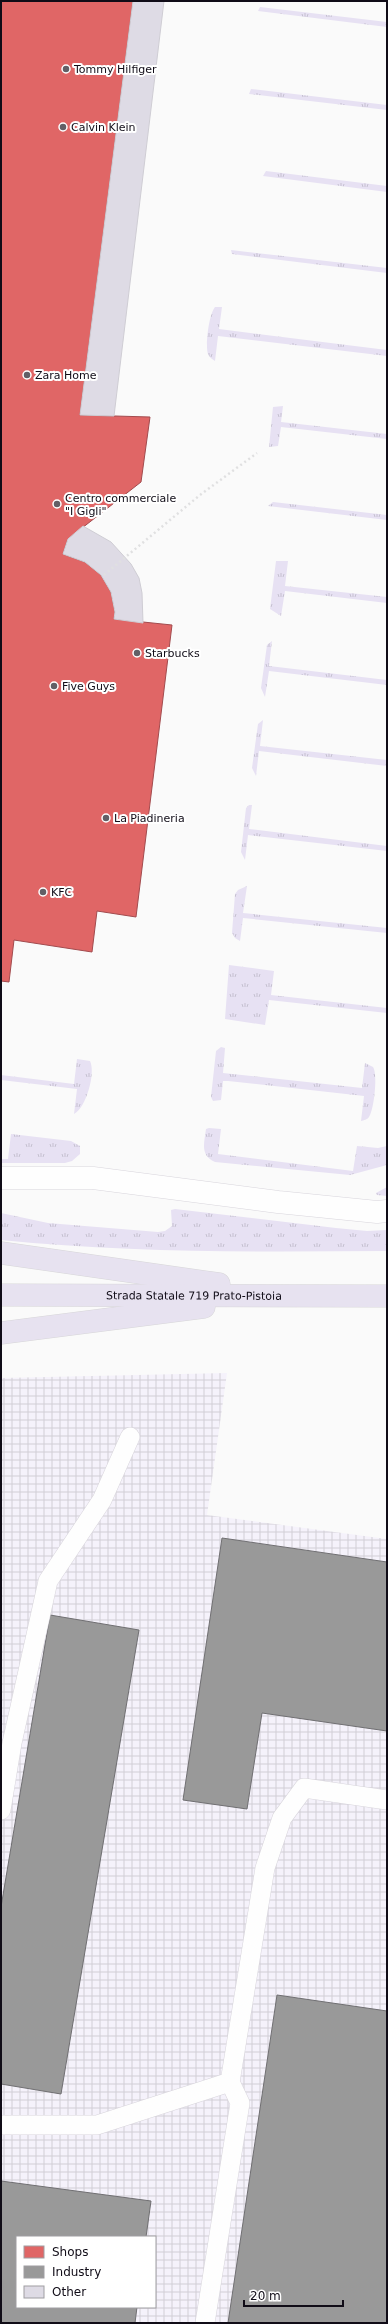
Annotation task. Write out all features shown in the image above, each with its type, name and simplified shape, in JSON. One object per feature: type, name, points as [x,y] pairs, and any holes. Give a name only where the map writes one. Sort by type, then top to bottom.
[{"type":"highway","points":[[1,1253],[297,1295]]},
{"type":"highway","name":"Strada Statale 719 Prato-Pistoia","points":[[1,1295],[387,1296]]},
{"type":"highway","points":[[1,1333],[297,1295]]},
{"type":"street","points":[[1,1178],[94,1178],[278,1202],[378,1212],[387,1211]]},
{"type":"lane","points":[[1,1810],[12,1743],[48,1581],[102,1500],[130,1436]]},
{"type":"lane","points":[[205,2323],[240,2104],[230,2082],[265,1868],[282,1818],[304,1788],[387,1800]]},
{"type":"lane","points":[[1,2125],[97,2125],[230,2082]]},
{"type":"path","points":[[104,575],[200,495],[257,453]]},
{"type":"shaded area","points":[[227,1373],[207,1515],[387,1539],[387,2323],[1,2323],[1,1378]]},
{"type":"green space","points":[[260,7],[387,22],[387,27],[258,11]]},
{"type":"green space","points":[[251,89],[387,105],[387,110],[249,94]]},
{"type":"green space","points":[[266,171],[387,186],[387,192],[263,176]]},
{"type":"green space","points":[[231,250],[387,268],[387,273],[232,254]]},
{"type":"green space","points":[[215,307],[222,307],[219,329],[387,350],[387,356],[218,336],[215,361],[208,355],[207,344],[209,323]]},
{"type":"green space","points":[[283,406],[281,422],[387,434],[387,439],[281,427],[278,446],[269,447],[273,407]]},
{"type":"green space","points":[[273,502],[387,515],[387,520],[268,506]]},
{"type":"green space","points":[[276,561],[288,561],[285,586],[387,597],[387,603],[285,591],[281,616],[270,609]]},
{"type":"green space","points":[[272,641],[269,666],[387,680],[387,685],[269,671],[265,697],[261,688],[267,645]]},
{"type":"green space","points":[[263,720],[260,746],[387,760],[387,766],[259,751],[256,776],[252,768],[258,724]]},
{"type":"green space","points":[[249,805],[252,805],[249,829],[387,846],[387,851],[248,835],[245,860],[241,852],[246,808]]},
{"type":"green space","points":[[247,886],[243,913],[387,928],[387,933],[243,918],[240,941],[235,938],[232,933],[235,894],[238,890]]},
{"type":"green space","points":[[229,965],[274,971],[271,995],[387,1008],[387,1013],[269,1000],[265,1025],[225,1019]]},
{"type":"green space","points":[[221,1047],[225,1048],[223,1073],[362,1088],[365,1063],[373,1067],[375,1077],[375,1092],[371,1113],[367,1119],[361,1121],[364,1096],[228,1081],[223,1081],[221,1100],[213,1101],[211,1097],[216,1051]]},
{"type":"green space","points":[[77,1059],[90,1061],[92,1066],[92,1074],[86,1098],[74,1114],[77,1089],[1,1080],[1,1075],[74,1084]]},
{"type":"green space","points":[[206,1129],[221,1129],[218,1154],[353,1171],[357,1146],[378,1148],[387,1146],[387,1165],[350,1175],[215,1162],[207,1156],[204,1148]]},
{"type":"green space","points":[[11,1134],[71,1141],[80,1146],[80,1154],[72,1161],[65,1163],[1,1163],[1,1159],[8,1159]]},
{"type":"green space","points":[[387,1187],[387,1196],[377,1195],[376,1193]]},
{"type":"green space","points":[[175,1209],[336,1228],[367,1231],[387,1230],[387,1251],[194,1251],[97,1247],[1,1240],[1,1213],[48,1223],[158,1232],[165,1231],[172,1226],[171,1210]]},
{"type":"building: Shops","name":"Centro commerciale \"I Gigli\"","points":[[1,1],[133,1],[80,415],[150,417],[141,482],[68,539],[63,554],[85,562],[101,575],[111,592],[115,612],[114,619],[172,625],[136,917],[97,911],[92,952],[14,940],[9,982],[1,981]]},
{"type":"building: Industry","points":[[222,1538],[387,1562],[387,1731],[262,1713],[247,1809],[183,1800]]},
{"type":"building: Industry","points":[[50,1615],[139,1630],[61,2094],[1,2084],[1,1907]]},
{"type":"building: Industry","points":[[277,1995],[387,2011],[387,2323],[228,2323]]},
{"type":"building: Industry","points":[[1,2181],[151,2201],[146,2236],[16,2236],[16,2308],[137,2308],[135,2323],[1,2323]]},
{"type":"building: Other","points":[[133,1],[164,1],[114,416],[80,415]]},
{"type":"building: Other","points":[[83,526],[111,542],[131,564],[139,578],[142,593],[143,623],[114,619],[115,612],[111,592],[101,575],[85,562],[63,554],[68,539]]},
{"type":"place","name":"Tommy Hilfiger","points":[[66,69]]},
{"type":"place","name":"Calvin Klein","points":[[63,127]]},
{"type":"place","name":"Zara Home","points":[[27,375]]},
{"type":"place","name":"Centro commerciale \"I Gigli\"","points":[[57,504]]},
{"type":"place","name":"Starbucks","points":[[137,653]]},
{"type":"place","name":"Five Guys","points":[[54,686]]},
{"type":"place","name":"La Piadineria","points":[[106,818]]},
{"type":"place","name":"KFC","points":[[43,892]]}]
